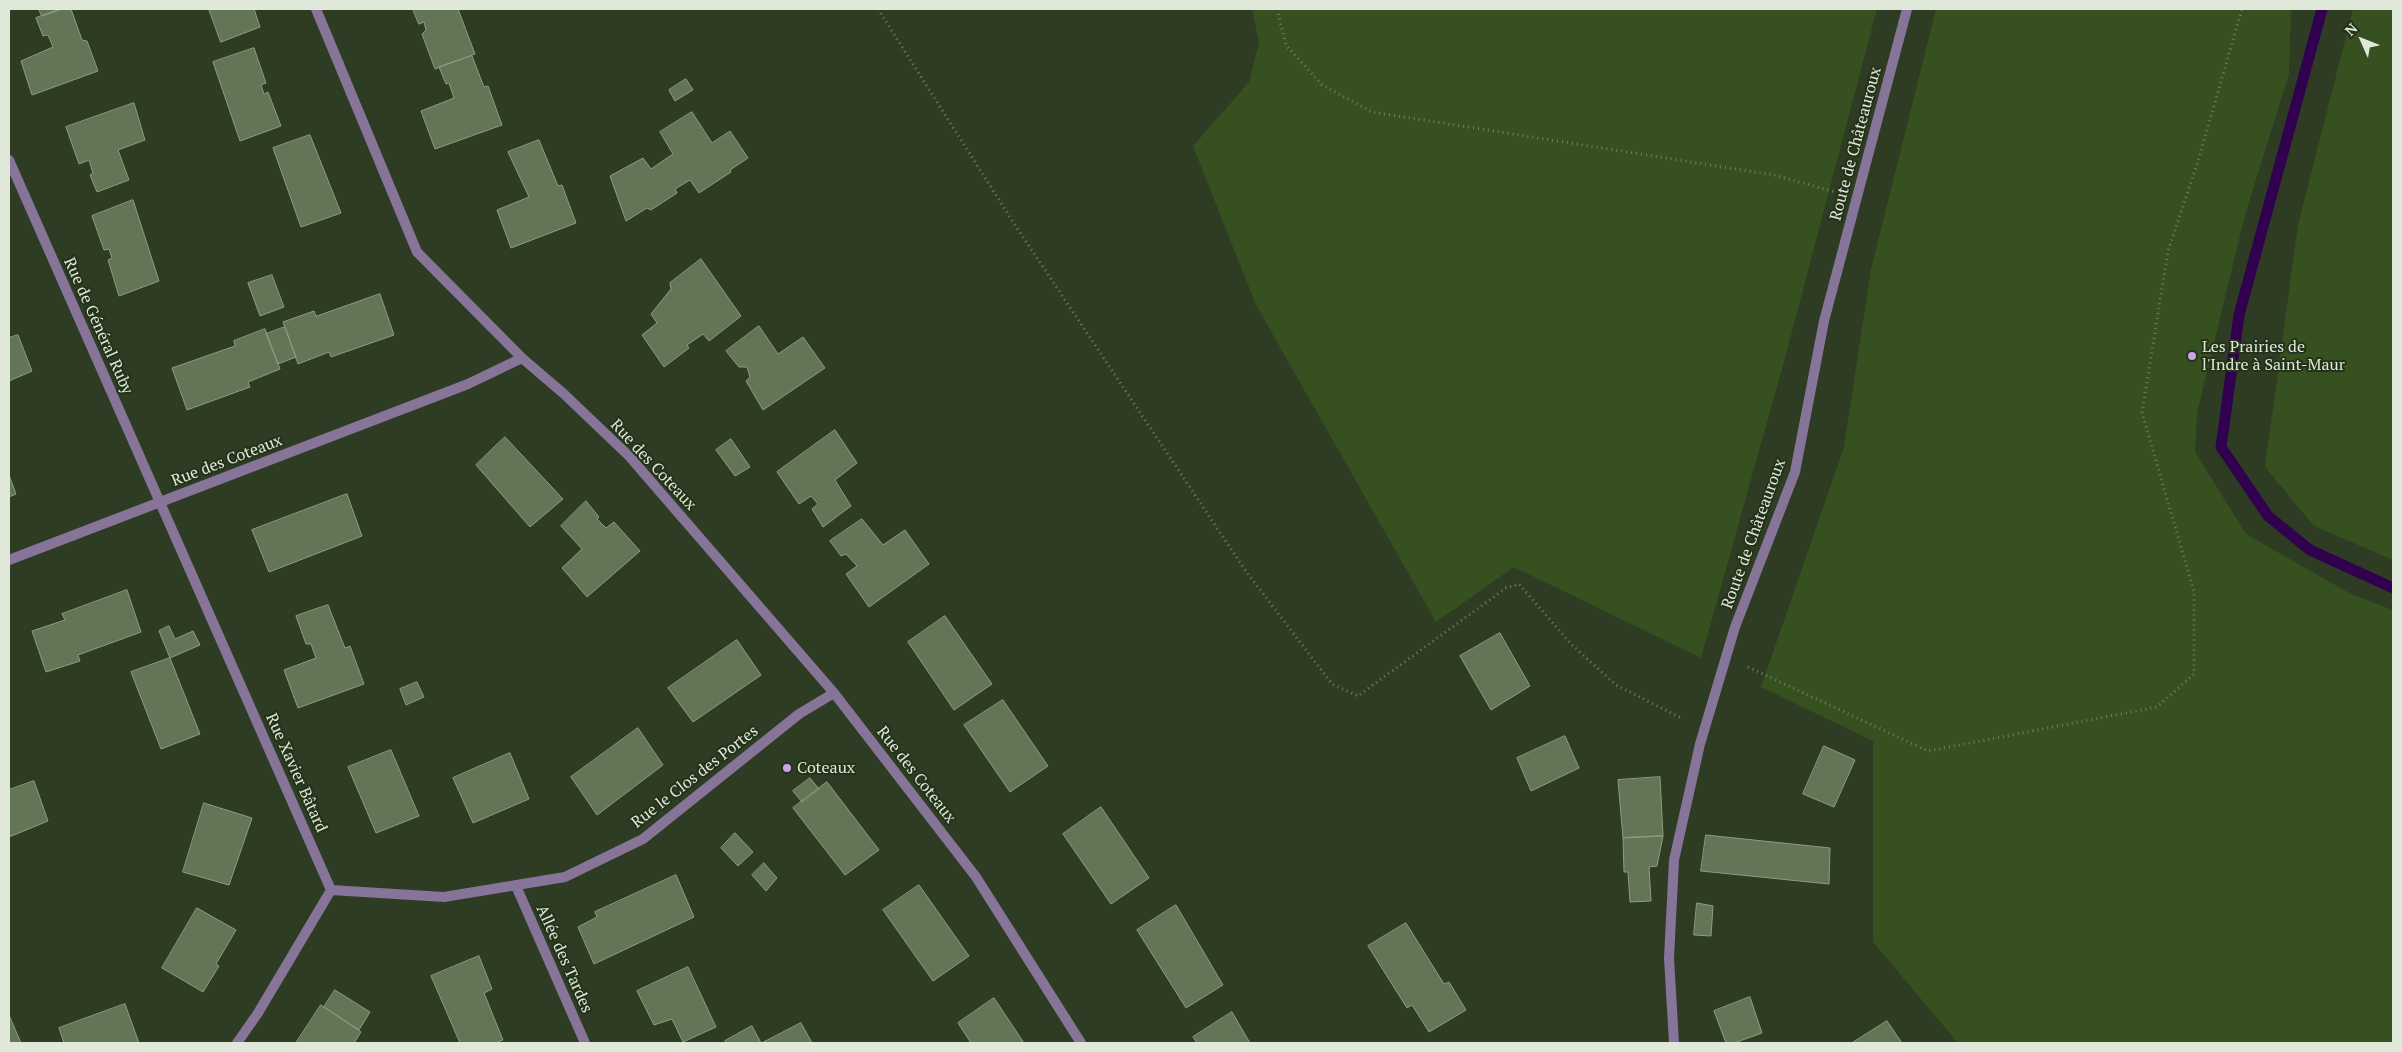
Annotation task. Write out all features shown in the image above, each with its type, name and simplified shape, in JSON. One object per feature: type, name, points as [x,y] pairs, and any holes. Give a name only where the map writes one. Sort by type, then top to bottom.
[{"type":"street","points":[[316,9],[417,252],[522,358]]},
{"type":"street","name":"Route de Châteauroux","points":[[1674,1043],[1669,958],[1674,860],[1704,730],[1735,627],[1795,472],[1824,321],[1907,9]]},
{"type":"street","name":"Rue de Général Ruby","points":[[9,160],[160,504]]},
{"type":"street","name":"Rue des Coteaux","points":[[9,560],[160,504],[468,384],[522,358],[564,394],[629,456],[834,693],[976,877],[1081,1043]]},
{"type":"street","name":"Rue Xavier Bâtard","points":[[160,504],[331,890]]},
{"type":"street","name":"Rue le Clos des Portes","points":[[331,890],[444,897],[565,877],[643,839],[800,714],[834,693]]},
{"type":"street","name":"Allée des Tardes","points":[[516,886],[585,1043]]},
{"type":"street","points":[[237,1043],[258,1013],[331,890]]},
{"type":"path","points":[[878,9],[1013,222],[1234,553],[1332,684],[1358,696],[1506,588],[1519,584],[1572,646],[1616,685],[1704,730]]},
{"type":"path","points":[[1277,9],[1286,45],[1322,85],[1372,112],[1774,175],[1857,198]]},
{"type":"path","points":[[1726,656],[1928,751],[2157,707],[2194,674],[2194,592],[2142,413],[2168,251],[2198,161],[2242,9]]},
{"type":"green space","points":[[1252,9],[1877,9],[1785,358],[1701,658],[1514,567],[1436,622],[1256,305],[1193,146],[1249,82],[1259,42]]},
{"type":"green space","points":[[1936,9],[2291,9],[2289,74],[2245,215],[2197,413],[2195,452],[2246,534],[2351,594],[2393,610],[2393,1043],[1958,1043],[1873,942],[1873,741],[1761,687],[1844,447],[1871,269]]},
{"type":"green space","points":[[2353,9],[2393,9],[2393,560],[2314,526],[2265,467],[2298,225]]},
{"type":"building","points":[[39,9],[62,9],[42,16]]},
{"type":"building","points":[[61,9],[71,9],[82,40],[87,41],[98,71],[32,95],[21,61],[53,47],[48,35],[43,36],[36,18]]},
{"type":"building","points":[[209,9],[254,9],[260,27],[221,42]]},
{"type":"building","points":[[413,9],[458,9],[475,54],[435,69],[422,34],[426,30],[424,22],[419,24]]},
{"type":"building","points":[[254,48],[266,83],[261,85],[264,94],[268,92],[281,126],[240,141],[213,62]]},
{"type":"building","points":[[472,56],[484,87],[488,86],[502,125],[435,149],[421,111],[454,98],[449,83],[446,84],[439,67]]},
{"type":"building","points":[[686,79],[693,90],[675,101],[669,90]]},
{"type":"building","points":[[134,103],[145,140],[118,150],[129,180],[97,192],[90,175],[93,173],[89,160],[79,164],[66,127]]},
{"type":"building","points":[[692,112],[712,143],[730,131],[748,158],[730,170],[731,172],[699,193],[690,180],[675,189],[677,193],[651,210],[647,208],[626,221],[610,176],[643,158],[651,169],[673,154],[660,132]]},
{"type":"building","points":[[310,135],[341,213],[301,227],[273,148]]},
{"type":"building","points":[[539,140],[558,186],[562,185],[576,223],[511,248],[497,210],[529,197],[508,152]]},
{"type":"building","points":[[133,200],[159,281],[119,296],[108,260],[112,258],[109,249],[104,250],[92,216]]},
{"type":"building","points":[[701,259],[741,316],[709,341],[703,334],[687,345],[689,348],[664,367],[642,335],[657,323],[651,314],[671,289],[670,283]]},
{"type":"building","points":[[272,275],[284,307],[260,316],[248,283]]},
{"type":"building","points":[[380,294],[394,335],[331,357],[329,352],[298,364],[283,322],[314,311],[316,316]]},
{"type":"building","points":[[759,326],[778,354],[803,337],[825,368],[763,410],[746,381],[750,377],[747,367],[739,367],[726,351]]},
{"type":"building","points":[[285,327],[296,357],[278,364],[266,334]]},
{"type":"building","points":[[265,329],[280,369],[248,382],[250,387],[187,410],[172,368],[235,346],[234,341]]},
{"type":"building","points":[[18,335],[32,371],[9,381],[9,338]]},
{"type":"building","points":[[835,430],[857,463],[835,480],[851,506],[823,527],[812,509],[818,504],[811,496],[799,504],[777,472]]},
{"type":"building","points":[[505,437],[563,499],[530,527],[476,465]]},
{"type":"building","points":[[731,439],[750,467],[735,476],[716,450]]},
{"type":"building","points":[[9,475],[16,494],[9,497]]},
{"type":"building","points":[[347,494],[362,536],[269,572],[252,530]]},
{"type":"building","points":[[586,501],[599,517],[597,519],[606,528],[614,522],[640,551],[587,597],[562,568],[582,549],[561,526]]},
{"type":"building","points":[[862,519],[883,545],[905,530],[929,564],[869,607],[846,574],[857,566],[846,554],[841,556],[830,541]]},
{"type":"building","points":[[127,590],[141,632],[78,655],[80,661],[46,672],[32,631],[65,620],[62,614]]},
{"type":"building","points":[[328,605],[345,648],[350,646],[364,684],[298,708],[284,670],[316,658],[311,644],[306,644],[296,616]]},
{"type":"building","points":[[945,616],[992,684],[954,710],[908,642]]},
{"type":"building","points":[[169,626],[175,639],[193,631],[200,645],[170,658],[159,631]]},
{"type":"building","points":[[1500,633],[1530,686],[1491,710],[1460,656]]},
{"type":"building","points":[[737,640],[761,675],[693,722],[668,688]]},
{"type":"building","points":[[170,658],[200,734],[161,749],[131,672]]},
{"type":"building","points":[[417,682],[424,697],[406,705],[400,689]]},
{"type":"building","points":[[1003,700],[1048,766],[1010,792],[964,725]]},
{"type":"building","points":[[638,728],[663,765],[597,815],[571,777]]},
{"type":"building","points":[[1565,736],[1579,768],[1531,791],[1517,758]]},
{"type":"building","points":[[1824,746],[1855,760],[1834,807],[1803,794]]},
{"type":"building","points":[[391,750],[419,816],[376,833],[348,767]]},
{"type":"building","points":[[510,753],[529,799],[473,823],[453,778]]},
{"type":"building","points":[[1660,777],[1663,836],[1623,838],[1618,780]]},
{"type":"building","points":[[810,778],[819,789],[802,802],[793,791]]},
{"type":"building","points":[[34,781],[48,821],[9,837],[9,790]]},
{"type":"building","points":[[827,782],[879,850],[845,875],[793,808]]},
{"type":"building","points":[[204,803],[252,818],[229,885],[183,872]]},
{"type":"building","points":[[1101,807],[1149,878],[1111,904],[1063,834]]},
{"type":"building","points":[[735,833],[753,852],[738,866],[721,848]]},
{"type":"building","points":[[1706,835],[1830,848],[1829,884],[1701,871]]},
{"type":"building","points":[[1663,836],[1657,866],[1649,867],[1651,901],[1630,902],[1628,872],[1624,872],[1623,838]]},
{"type":"building","points":[[764,863],[777,878],[766,891],[752,875]]},
{"type":"building","points":[[676,875],[694,917],[594,964],[578,927],[597,917],[595,912]]},
{"type":"building","points":[[919,885],[969,956],[933,981],[883,910]]},
{"type":"building","points":[[1697,903],[1713,906],[1711,936],[1694,935]]},
{"type":"building","points":[[1176,905],[1223,985],[1186,1008],[1137,930]]},
{"type":"building","points":[[197,908],[236,930],[216,964],[219,966],[203,992],[162,968]]},
{"type":"building","points":[[1406,923],[1444,984],[1449,982],[1466,1010],[1429,1032],[1412,1005],[1407,1008],[1368,946]]},
{"type":"building","points":[[479,956],[492,989],[484,993],[503,1040],[495,1043],[460,1043],[431,976]]},
{"type":"building","points":[[688,967],[716,1027],[683,1042],[672,1019],[654,1025],[637,991]]},
{"type":"building","points":[[335,990],[370,1012],[359,1030],[324,1007]]},
{"type":"building","points":[[1750,997],[1762,1033],[1734,1043],[1726,1043],[1714,1011]]},
{"type":"building","points":[[994,998],[1024,1043],[971,1043],[958,1023]]},
{"type":"building","points":[[125,1004],[139,1043],[64,1043],[59,1028]]},
{"type":"building","points":[[321,1005],[361,1032],[354,1043],[296,1043]]},
{"type":"building","points":[[1232,1012],[1250,1043],[1197,1043],[1193,1037]]},
{"type":"building","points":[[9,1015],[21,1043],[9,1043]]},
{"type":"building","points":[[1887,1021],[1902,1043],[1852,1043]]},
{"type":"building","points":[[801,1023],[812,1043],[762,1043]]},
{"type":"building","points":[[752,1026],[761,1043],[726,1043],[725,1041]]},
{"type":"waterway","points":[[2322,9],[2239,315],[2221,447],[2268,516],[2310,550],[2393,588]]},
{"type":"place","name":"Les Prairies de l'Indre à Saint-Maur","points":[[2192,356]]},
{"type":"place","name":"Coteaux","points":[[787,768]]}]
